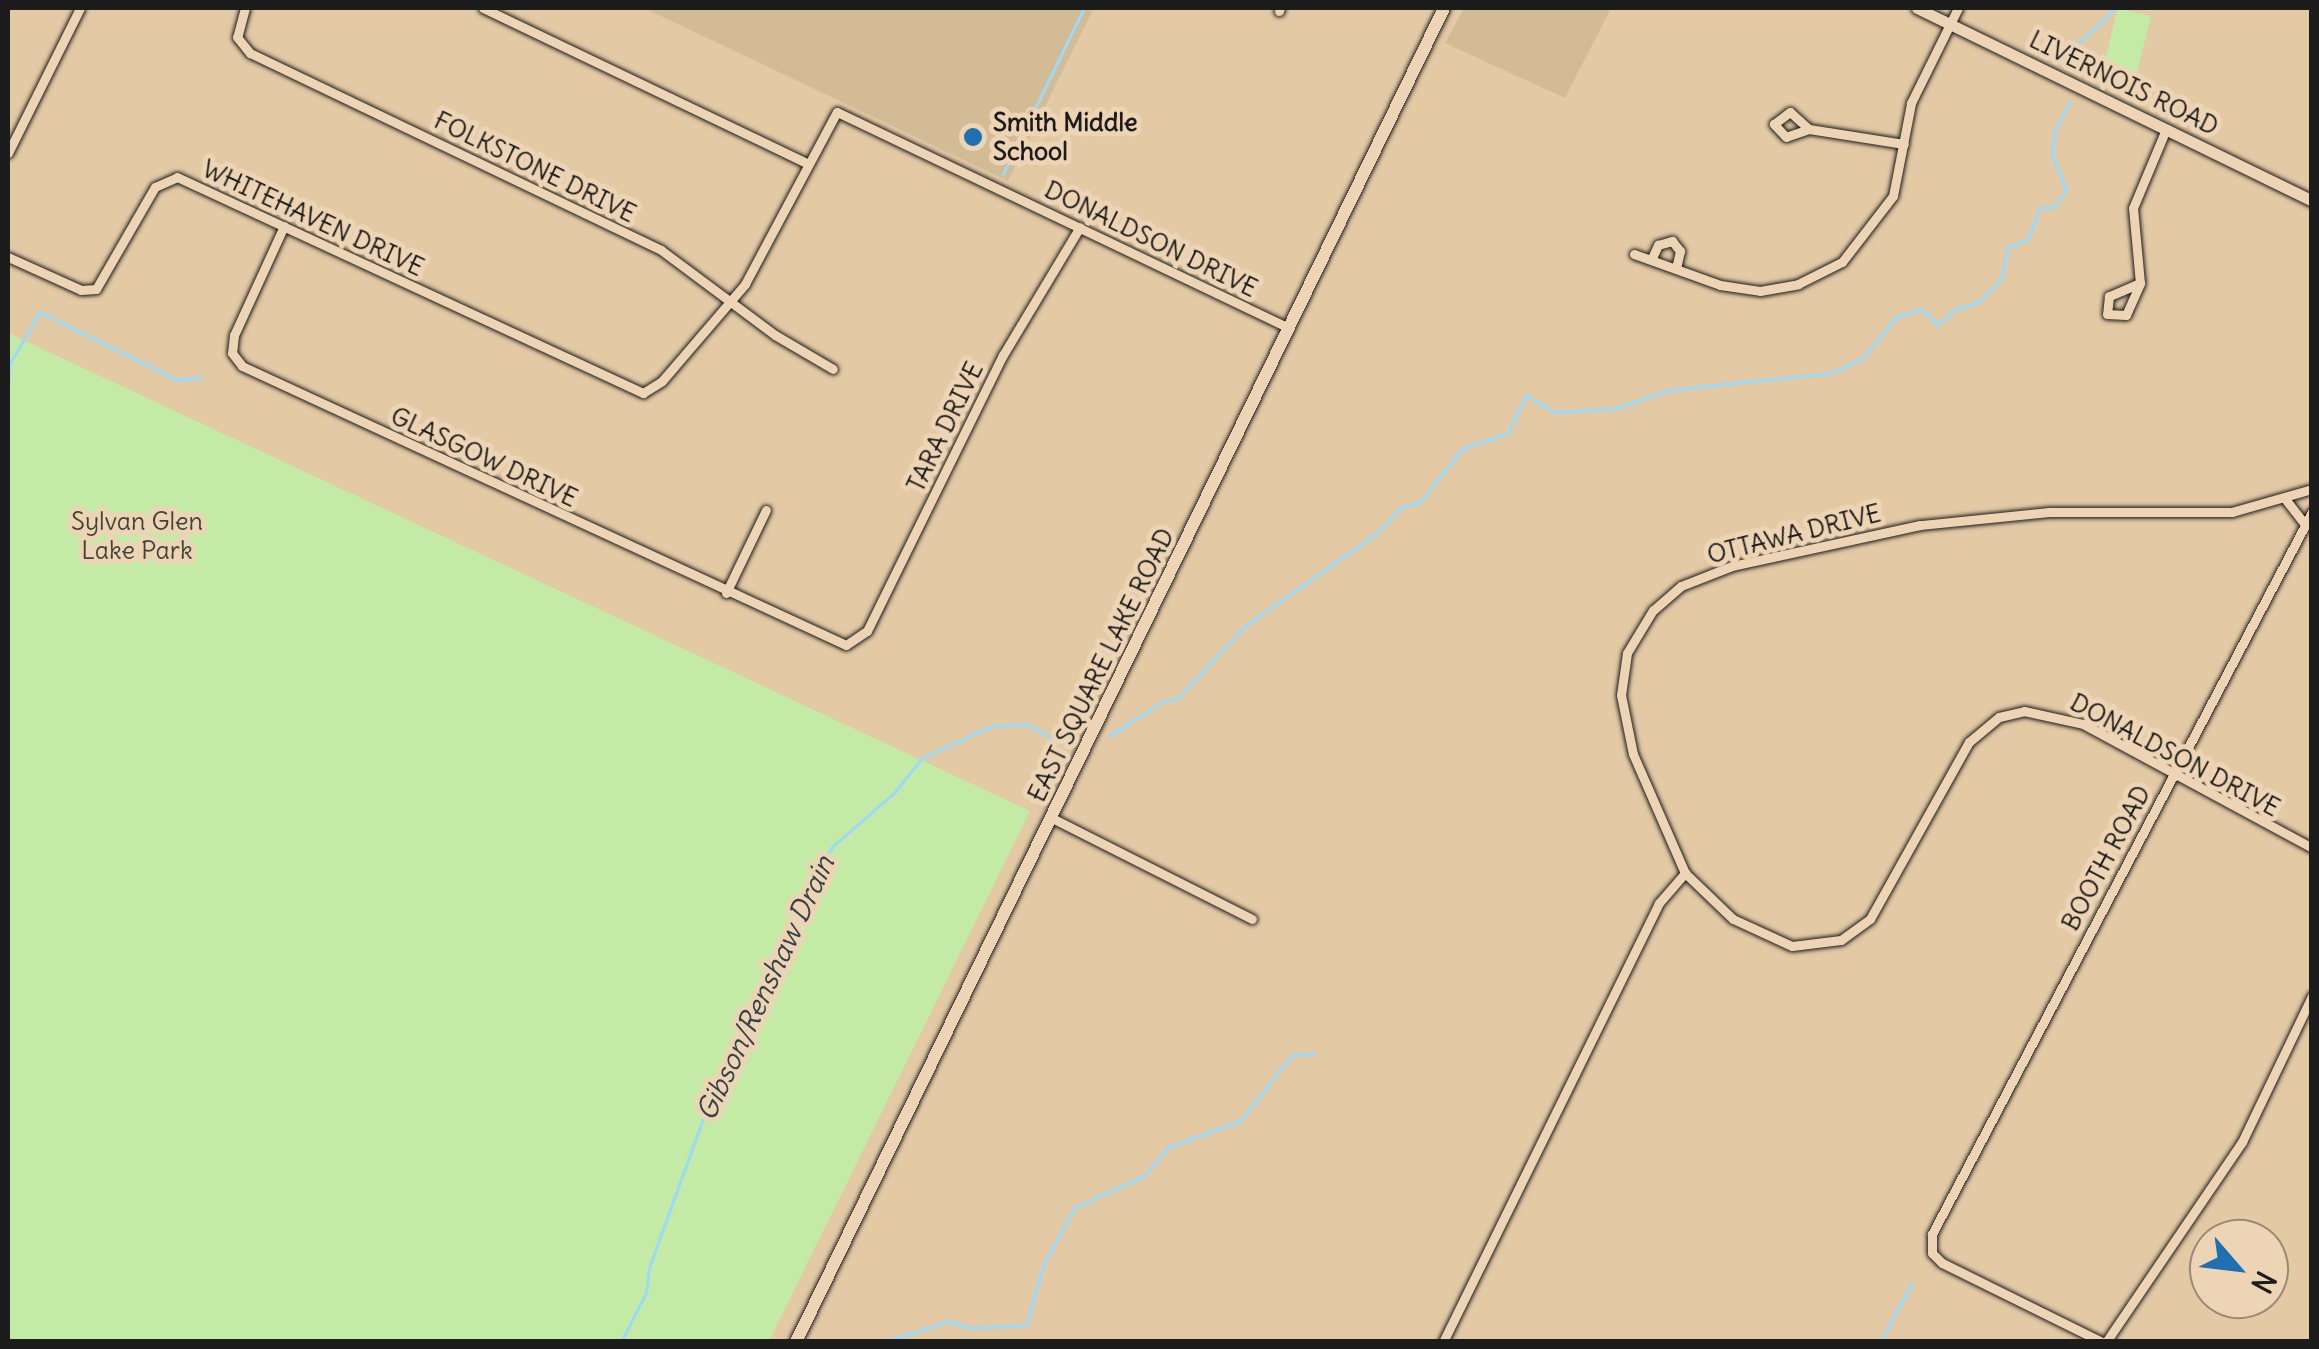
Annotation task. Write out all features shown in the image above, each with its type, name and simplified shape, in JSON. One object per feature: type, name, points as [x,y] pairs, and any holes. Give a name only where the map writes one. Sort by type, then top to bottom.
[{"type":"main road","name":"EAST SQUARE LAKE ROAD","points":[[796,1342],[1444,8]]},
{"type":"street","points":[[8,153],[80,8]]},
{"type":"street","name":"FOLKSTONE DRIVE","points":[[245,8],[237,37],[250,52],[660,250],[833,368]]},
{"type":"street","points":[[484,8],[806,163],[752,272],[730,301]]},
{"type":"street","name":"LIVERNOIS ROAD","points":[[1917,8],[2312,201]]},
{"type":"street","points":[[1634,254],[1749,290],[1789,287],[1823,274],[1858,247],[1888,205],[1912,104],[1958,8]]},
{"type":"street","name":"DONALDSON DRIVE","points":[[806,163],[834,114],[1289,328]]},
{"type":"street","points":[[2140,283],[2132,208],[2166,128]]},
{"type":"street","points":[[1808,129],[1904,144]]},
{"type":"street","name":"WHITEHAVEN DRIVE","points":[[8,256],[81,290],[96,289],[155,187],[170,177],[284,226],[625,390],[650,392],[730,301]]},
{"type":"street","name":"GLASGOW DRIVE","points":[[284,226],[234,335],[232,353],[242,366],[834,644],[851,644]]},
{"type":"street","name":"TARA DRIVE","points":[[851,644],[867,631],[1003,355],[1080,227]]},
{"type":"street","points":[[1651,260],[1658,245],[1672,242],[1680,251],[1676,269]]},
{"type":"street","name":"OTTAWA DRIVE","points":[[1685,873],[1634,754],[1621,695],[1632,640],[1653,610],[1681,586],[1744,563],[1920,525],[2048,512],[2222,513],[2286,500],[2312,489]]},
{"type":"street","points":[[2286,500],[2305,524]]},
{"type":"street","points":[[726,593],[766,510]]},
{"type":"street","name":"BOOTH ROAD","points":[[2104,1342],[1934,1256],[1932,1234],[2312,512]]},
{"type":"street","name":"DONALDSON DRIVE","points":[[1685,873],[1746,928],[1812,948],[1840,940],[1870,919],[1963,751],[1999,718],[2030,710],[2068,717],[2312,848]]},
{"type":"street","points":[[1052,818],[1252,918]]},
{"type":"street","points":[[1442,1342],[1659,903],[1685,873]]},
{"type":"street","points":[[2104,1342],[2242,1142],[2312,996]]},
{"type":"shaded area","name":"Smith Middle School","points":[[644,8],[1094,8],[1008,181]]},
{"type":"shaded area","points":[[1464,8],[1611,8],[1565,98],[1445,43]]},
{"type":"green space","points":[[2118,8],[2151,16],[2132,92],[2099,84]]},
{"type":"green space","name":"Sylvan Glen Lake Park","points":[[8,333],[1030,811],[769,1341],[8,1341]]},
{"type":"waterway","points":[[1003,174],[1084,8]]},
{"type":"waterway","name":"Gibson/Renshaw Drain","points":[[2081,70],[2073,48],[2115,8]]},
{"type":"waterway","name":"Gibson/Renshaw Drain","points":[[1109,736],[1163,701],[1177,699],[1245,626],[1376,534],[1400,508],[1420,502],[1462,449],[1508,433],[1526,395],[1554,412],[1617,408],[1669,390],[1831,373],[1863,358],[1896,317],[1923,309],[1938,325],[1954,310],[1980,301],[2002,277],[2007,248],[2028,239],[2040,208],[2054,207],[2066,190],[2052,155],[2054,132],[2069,103]]},
{"type":"waterway","points":[[8,384],[10,363],[40,312],[178,380],[202,377]]},
{"type":"waterway","name":"Gibson/Renshaw Drain","points":[[621,1342],[646,1293],[649,1268],[711,1097],[759,1013],[773,958],[789,945],[802,896],[832,847],[895,792],[922,758],[992,726],[1027,724],[1069,747]]},
{"type":"waterway","points":[[884,1342],[950,1321],[970,1328],[1026,1325],[1043,1266],[1074,1208],[1144,1176],[1168,1147],[1240,1121],[1292,1055],[1314,1054]]},
{"type":"waterway","points":[[1880,1342],[1912,1283]]},
{"type":"place","name":"Smith Middle School","points":[[973,137]]}]
